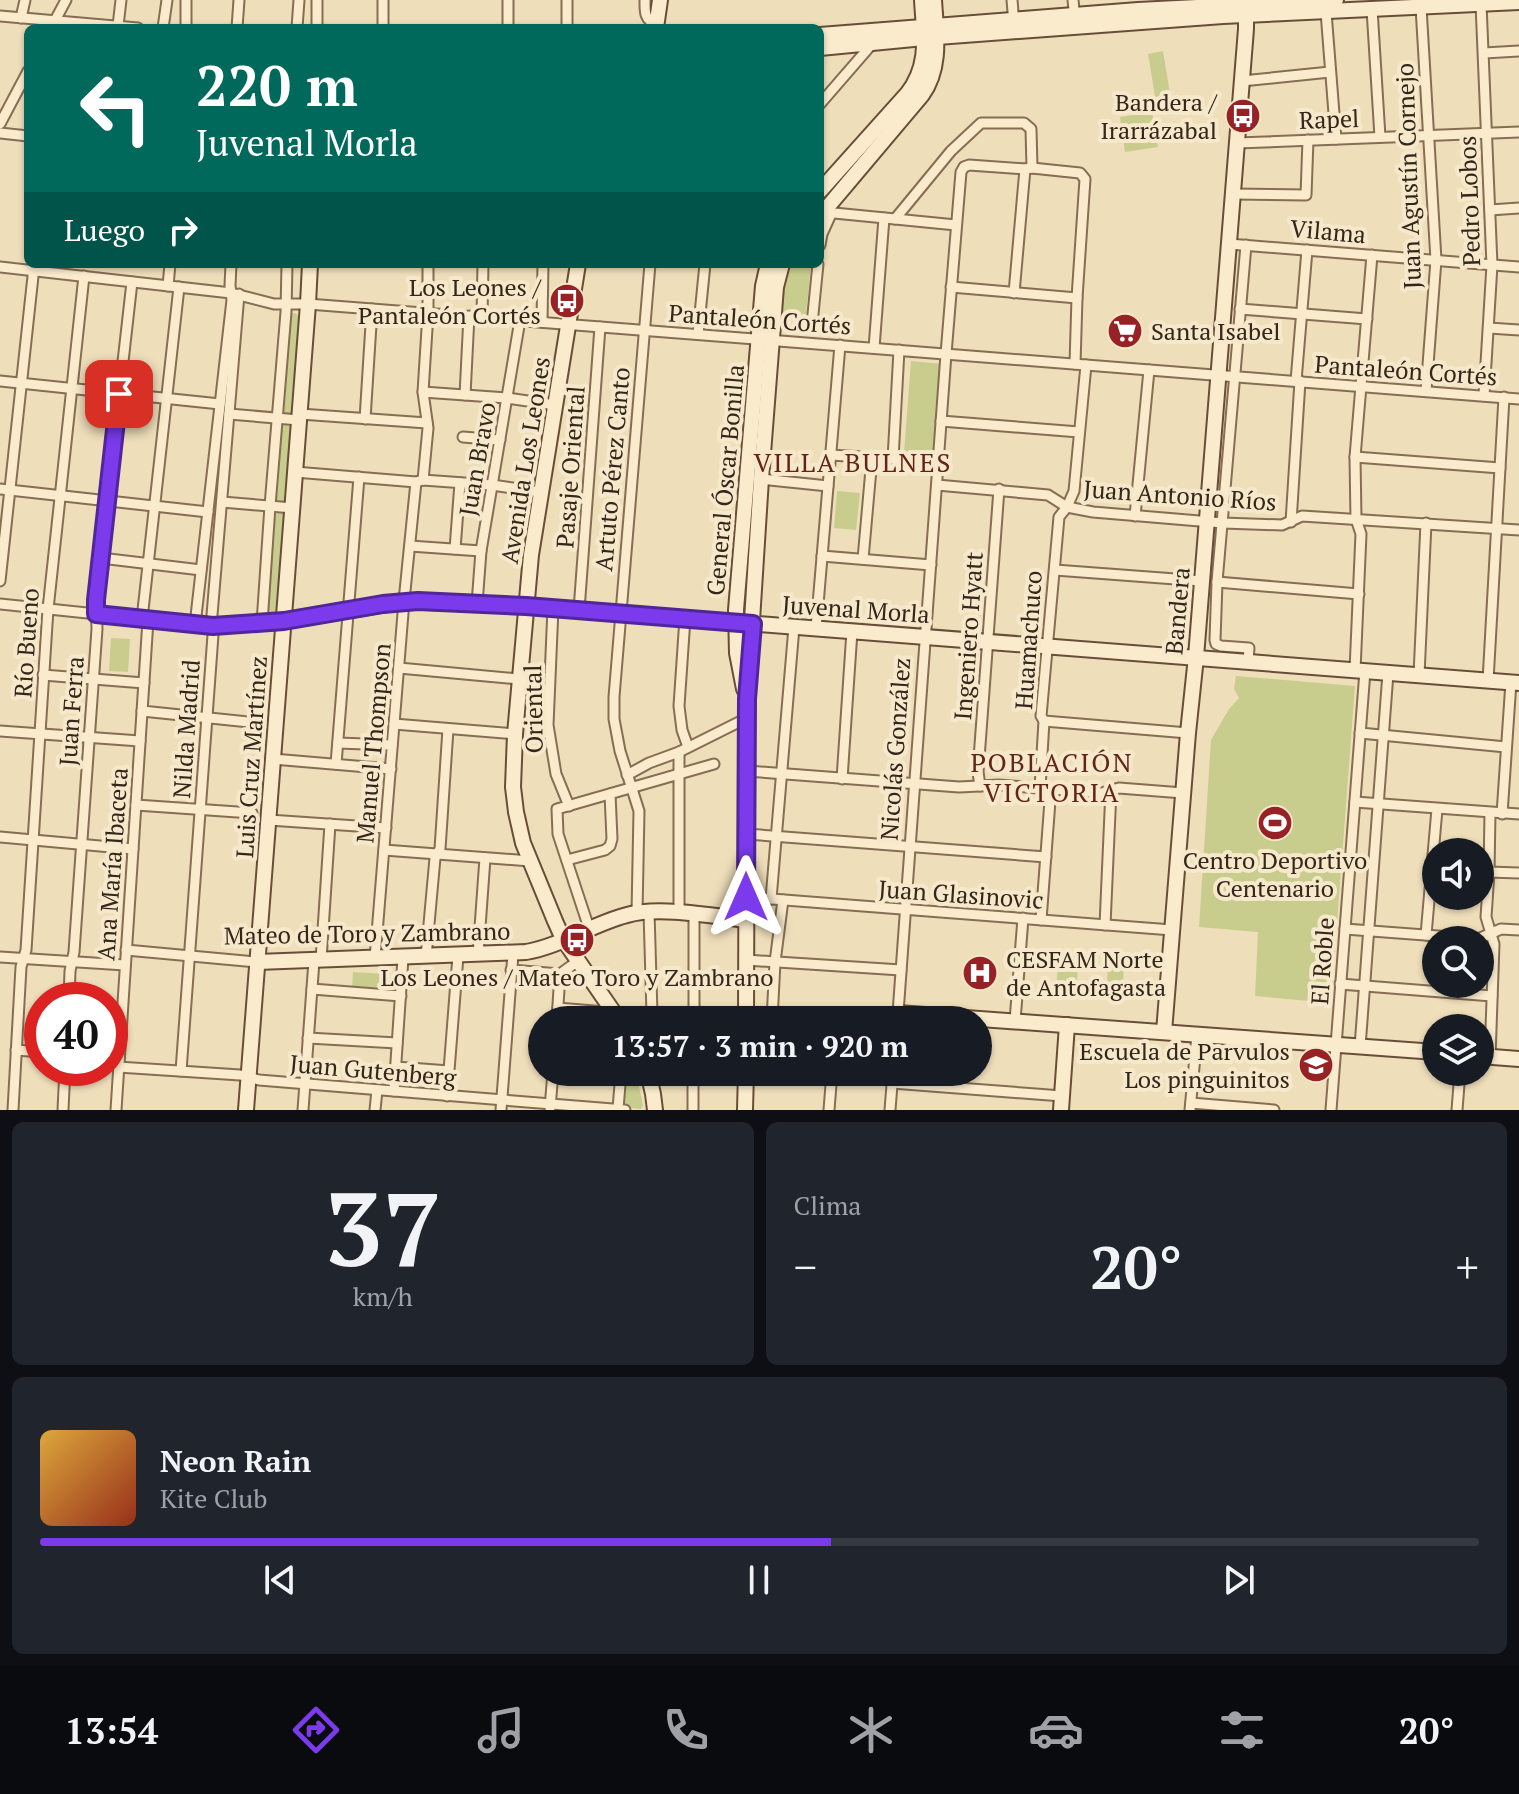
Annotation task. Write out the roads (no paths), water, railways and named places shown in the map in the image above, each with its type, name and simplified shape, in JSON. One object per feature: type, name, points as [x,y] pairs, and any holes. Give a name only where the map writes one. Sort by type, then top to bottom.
[{"type":"street","points":[[21,18],[25,0]]},
{"type":"street","points":[[0,16],[53,24],[66,0]]},
{"type":"street","points":[[121,0],[125,24]]},
{"type":"street","points":[[164,24],[167,0]]},
{"type":"street","points":[[186,0],[186,24]]},
{"type":"street","points":[[237,24],[239,0]]},
{"type":"street","points":[[297,24],[299,0]]},
{"type":"street","points":[[317,0],[317,24]]},
{"type":"street","points":[[383,0],[383,24]]},
{"type":"street","points":[[508,0],[508,24]]},
{"type":"street","points":[[567,0],[567,24]]},
{"type":"street","points":[[645,0],[657,22]]},
{"type":"street","points":[[657,22],[660,0]]},
{"type":"street","points":[[824,213],[926,90],[932,78],[936,63],[922,0]]},
{"type":"street","points":[[824,187],[907,94],[921,70],[934,0]]},
{"type":"street","points":[[1012,0],[1014,25]]},
{"type":"street","points":[[1074,14],[1223,16],[1291,1],[1372,9],[1519,2]]},
{"type":"street","points":[[824,35],[1014,25],[1138,5],[1204,3],[1246,10],[1331,6]]},
{"type":"street","name":"Pedro Lobos","points":[[1481,4],[1492,265],[1484,396]]},
{"type":"street","points":[[1331,6],[1330,72],[1336,139]]},
{"type":"street","name":"Juan Agustín Cornejo","points":[[1421,7],[1436,260],[1426,391]]},
{"type":"street","points":[[1372,9],[1380,137]]},
{"type":"street","name":"Bandera","points":[[1246,10],[1207,521],[1216,644],[1249,648],[1248,661]]},
{"type":"street","points":[[1223,16],[1245,43]]},
{"type":"street","points":[[824,48],[872,44],[930,31]]},
{"type":"street","points":[[896,40],[912,53],[921,70]]},
{"type":"street","points":[[824,99],[872,44]]},
{"type":"street","points":[[1484,53],[1519,51]]},
{"type":"street","points":[[1242,81],[1330,72]]},
{"type":"street","points":[[0,124],[24,79]]},
{"type":"street","points":[[895,219],[951,151],[981,123],[1024,123],[1031,129],[1014,293]]},
{"type":"street","name":"Rapel","points":[[1237,143],[1519,132]]},
{"type":"street","points":[[0,133],[24,136]]},
{"type":"street","points":[[1233,194],[1306,195],[1308,140]]},
{"type":"street","points":[[951,151],[964,167],[1028,169]]},
{"type":"street","name":"Nicolás González","points":[[899,1006],[951,287],[961,172],[964,167]]},
{"type":"street","name":"Huamachuco","points":[[1028,169],[1080,173],[1085,179],[1077,298],[1079,432],[1074,491],[1059,517],[1041,716],[1044,721],[1040,788],[1050,801],[1041,920]]},
{"type":"street","points":[[1490,210],[1519,208]]},
{"type":"street","points":[[824,213],[956,225]]},
{"type":"street","points":[[874,348],[884,218]]},
{"type":"street","name":"Vilama","points":[[1229,244],[1519,267]]},
{"type":"street","name":"Bandera","points":[[1164,1032],[1188,733],[1196,657],[1223,523],[1246,245]]},
{"type":"street","points":[[1291,522],[1307,250]]},
{"type":"street","name":"El Roble","points":[[1331,1110],[1360,733],[1361,534],[1356,519],[1355,457],[1372,255]]},
{"type":"street","name":"Pantaleón Cortés","points":[[0,267],[24,267]]},
{"type":"street","points":[[0,581],[5,489],[34,268]]},
{"type":"street","name":"Pantaleón Cortés","points":[[52,268],[84,276],[235,294],[285,305],[469,316],[1519,399]]},
{"type":"street","name":"Ana María Ibaceta","points":[[123,982],[144,683],[148,564],[166,399],[174,287],[171,268]]},
{"type":"street","name":"Nilda Madrid","points":[[181,1071],[229,414],[235,294],[230,286],[231,268]]},
{"type":"street","name":"Luis Cruz Martínez","points":[[262,623],[287,268]]},
{"type":"street","name":"Luis Cruz Martínez","points":[[246,1110],[310,268]]},
{"type":"street","name":"Manuel Thompson","points":[[375,958],[404,601],[427,423],[423,392],[428,268]]},
{"type":"street","points":[[482,318],[483,268]]},
{"type":"street","points":[[542,322],[543,268]]},
{"type":"street","name":"Avenida Los Leones","points":[[577,268],[531,555],[515,734],[514,799],[519,828],[530,861],[563,939],[605,1006]]},
{"type":"street","name":"Artuto Pérez Canto","points":[[650,268],[614,708],[617,738],[639,818],[651,1006]]},
{"type":"street","points":[[698,334],[705,268]]},
{"type":"street","name":"General Óscar Bonilla","points":[[746,1006],[747,699],[761,479],[765,340],[763,286],[767,268]]},
{"type":"street","name":"General Óscar Bonilla","points":[[747,699],[738,662],[736,623],[765,340],[781,268]]},
{"type":"street","points":[[812,324],[818,268]]},
{"type":"street","name":"Río Bueno","points":[[13,1110],[48,609],[84,276]]},
{"type":"street","name":"Juan Ferra","points":[[70,982],[96,614],[132,282]]},
{"type":"street","points":[[951,287],[1077,298]]},
{"type":"street","name":"Nilda Madrid","points":[[195,625],[235,294]]},
{"type":"street","points":[[365,419],[372,309]]},
{"type":"street","points":[[1240,309],[1367,319]]},
{"type":"street","name":"Juan Bravo","points":[[465,395],[469,316]]},
{"type":"street","name":"Juan Bravo","points":[[477,604],[481,551],[520,320]]},
{"type":"street","name":"Pasaje Oriental","points":[[579,610],[600,327]]},
{"type":"street","points":[[1489,328],[1519,330]]},
{"type":"street","points":[[816,628],[840,345]]},
{"type":"street","points":[[893,459],[899,350]]},
{"type":"street","points":[[1135,516],[1149,370]]},
{"type":"street","points":[[0,381],[220,404]]},
{"type":"street","points":[[423,392],[555,405]]},
{"type":"street","points":[[1488,681],[1504,397]]},
{"type":"street","points":[[229,414],[427,423]]},
{"type":"street","points":[[941,421],[1079,432]]},
{"type":"street","points":[[463,437],[500,440]]},
{"type":"street","points":[[831,455],[938,462]]},
{"type":"street","points":[[1355,457],[1500,468]]},
{"type":"street","points":[[863,559],[872,458]]},
{"type":"street","points":[[295,472],[492,485],[540,492]]},
{"type":"street","points":[[336,764],[359,477]]},
{"type":"street","points":[[761,479],[828,486]]},
{"type":"street","points":[[455,549],[460,483]]},
{"type":"street","name":"Juan Antonio Ríos","points":[[937,485],[1048,495],[1067,507],[1093,512],[1223,523],[1282,525],[1302,516],[1519,530]]},
{"type":"street","points":[[5,489],[208,512]]},
{"type":"street","name":"Ingeniero Hyatt","points":[[980,786],[978,772],[999,489]]},
{"type":"street","points":[[222,502],[293,508]]},
{"type":"street","points":[[1419,675],[1426,523]]},
{"type":"street","points":[[410,546],[481,551]]},
{"type":"street","points":[[822,556],[931,565]]},
{"type":"street","points":[[101,558],[201,570]]},
{"type":"street","points":[[1055,570],[1359,594]]},
{"type":"street","name":"Juvenal Morla","points":[[0,604],[213,626],[284,621],[404,601],[526,606],[1515,683]]},
{"type":"street","name":"Oriental","points":[[553,608],[548,725],[556,774],[569,806]]},
{"type":"street","points":[[685,618],[679,706],[684,750],[680,774],[693,1006]]},
{"type":"street","points":[[771,899],[794,627]]},
{"type":"street","points":[[842,779],[852,631]]},
{"type":"street","points":[[399,668],[519,679]]},
{"type":"street","name":"El Roble","points":[[1360,1047],[1388,673]]},
{"type":"street","points":[[43,675],[144,683]]},
{"type":"street","points":[[1502,814],[1506,747],[1515,683]]},
{"type":"street","points":[[142,711],[259,723]]},
{"type":"street","points":[[627,775],[747,718]]},
{"type":"street","points":[[1044,721],[1188,733]]},
{"type":"street","points":[[394,724],[515,734]]},
{"type":"street","points":[[426,957],[435,858],[440,849],[448,729]]},
{"type":"street","points":[[0,731],[140,741]]},
{"type":"street","points":[[1360,733],[1506,747]]},
{"type":"street","points":[[338,743],[392,745]]},
{"type":"street","points":[[273,759],[391,769]]},
{"type":"street","points":[[589,928],[558,834],[557,809],[714,764]]},
{"type":"street","points":[[747,771],[959,787],[999,785],[1102,793],[1119,788],[1183,793]]},
{"type":"street","points":[[1105,925],[1111,790]]},
{"type":"street","points":[[567,860],[610,846],[610,794]]},
{"type":"street","points":[[1355,802],[1519,814]]},
{"type":"street","points":[[136,805],[252,813]]},
{"type":"street","points":[[1427,926],[1437,809]]},
{"type":"street","points":[[1490,813],[1490,838]]},
{"type":"street","points":[[269,820],[386,828]]},
{"type":"street","points":[[303,1110],[312,989],[318,960],[330,824]]},
{"type":"street","points":[[747,834],[1046,857]]},
{"type":"street","points":[[0,837],[133,849]]},
{"type":"street","points":[[384,850],[530,861]]},
{"type":"street","points":[[478,955],[485,858]]},
{"type":"street","points":[[1494,872],[1519,873]]},
{"type":"street","name":"Juan Glasinovic","points":[[746,897],[1172,930]]},
{"type":"street","points":[[773,1006],[783,900]]},
{"type":"street","name":"Mateo de Toro y Zambrano","points":[[126,950],[257,962],[513,954],[532,951],[589,928],[643,913],[746,920]]},
{"type":"street","points":[[1015,1021],[1023,918]]},
{"type":"street","points":[[1345,929],[1422,935]]},
{"type":"street","points":[[1494,931],[1519,930]]},
{"type":"street","points":[[502,1105],[513,954]]},
{"type":"street","points":[[447,1096],[458,956]]},
{"type":"street","points":[[0,957],[125,965]]},
{"type":"street","points":[[394,1091],[403,958]]},
{"type":"street","points":[[746,960],[901,970]]},
{"type":"street","points":[[558,1006],[560,974],[578,961]]},
{"type":"street","name":"Mateo de Toro y Zambrano","points":[[511,970],[560,974]]},
{"type":"street","points":[[1340,984],[1422,990]]},
{"type":"street","points":[[312,989],[401,996]]},
{"type":"street","points":[[992,1020],[1422,1051]]},
{"type":"street","points":[[951,1086],[1062,1103],[1067,1025]]},
{"type":"street","points":[[1197,1035],[1190,1106],[1274,1110]]},
{"type":"street","points":[[308,1038],[397,1043]]},
{"type":"street","points":[[16,1050],[24,1051]]},
{"type":"street","points":[[1494,1057],[1519,1059]]},
{"type":"street","name":"Juan Gutenberg","points":[[128,1062],[259,1080],[447,1096],[502,1105],[625,1110]]},
{"type":"street","points":[[396,1067],[449,1071]]},
{"type":"street","points":[[63,1110],[64,1086]]},
{"type":"street","name":"Ana María Ibaceta","points":[[116,1086],[116,1110]]},
{"type":"street","points":[[550,1107],[552,1086]]},
{"type":"street","points":[[618,1109],[620,1086]]},
{"type":"street","points":[[652,1086],[655,1110]]},
{"type":"street","points":[[693,1086],[693,1110]]},
{"type":"street","points":[[745,1110],[746,1086]]},
{"type":"street","points":[[829,1110],[831,1086]]},
{"type":"street","points":[[890,1110],[891,1086]]},
{"type":"street","points":[[1457,1110],[1459,1086]]},
{"type":"street","points":[[375,1110],[377,1090]]},
{"type":"place","name":"Bandera / Irarrázabal","points":[[1243,116]]},
{"type":"place","name":"Los Leones / Pantaleón Cortés","points":[[567,301]]},
{"type":"place","name":"Santa Isabel","points":[[1125,331]]},
{"type":"place","name":"Centro Deportivo Centenario","points":[[1275,823]]},
{"type":"place","name":"Los Leones / Mateo Toro y Zambrano","points":[[577,940]]},
{"type":"place","name":"CESFAM Norte de Antofagasta","points":[[980,973]]},
{"type":"place","name":"Escuela de Parvulos Los pinguinitos","points":[[1316,1065]]},
{"type":"district","name":"VILLA BULNES","points":[[853,462]]},
{"type":"district","name":"POBLACIÓN VICTORIA","points":[[1052,777]]}]
